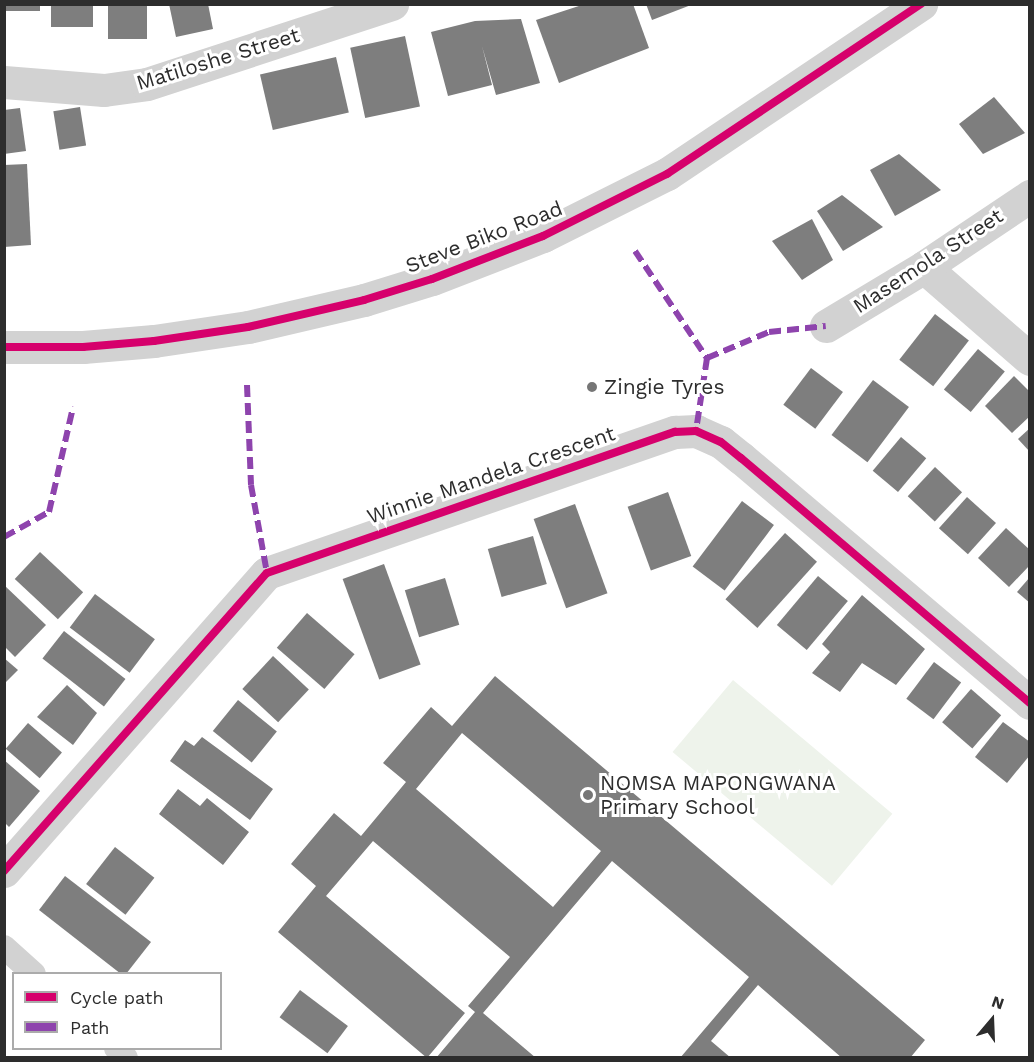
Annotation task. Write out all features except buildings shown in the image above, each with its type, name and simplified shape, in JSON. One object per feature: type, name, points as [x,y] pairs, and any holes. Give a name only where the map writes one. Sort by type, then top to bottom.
[{"type":"street","name":"Matiloshe Street","points":[[4,82],[104,90],[147,84],[392,4]]},
{"type":"street","name":"Steve Biko Road","points":[[4,346],[83,347],[154,341],[248,327],[364,300],[432,279],[543,236],[668,174],[921,4]]},
{"type":"street","name":"Masemola Street","points":[[826,326],[924,267],[1029,196]]},
{"type":"street","points":[[924,267],[1029,359]]},
{"type":"street","name":"Winnie Mandela Crescent","points":[[4,871],[267,573],[675,432],[696,431],[721,442],[735,452],[1029,703]]},
{"type":"lane","points":[[4,947],[32,972]]},
{"type":"shaded area","points":[[733,680],[892,814],[832,886],[673,752]]},
{"type":"marked path","points":[[635,251],[707,358],[696,431]]},
{"type":"marked path","points":[[707,358],[769,332],[826,326]]},
{"type":"marked path","points":[[247,385],[251,485],[267,573]]},
{"type":"marked path","points":[[4,537],[49,512],[73,407]]},
{"type":"cycle path","points":[[4,347],[83,347],[154,341],[248,327],[364,300],[432,279],[543,236],[667,174],[921,4]]},
{"type":"cycle path","points":[[4,871],[267,573],[675,432],[696,431],[721,442],[1030,703]]},
{"type":"place","name":"Zingie Tyres","points":[[592,387]]},
{"type":"place","name":"NOMSA MAPONGWANA Primary School","points":[[588,795]]}]
